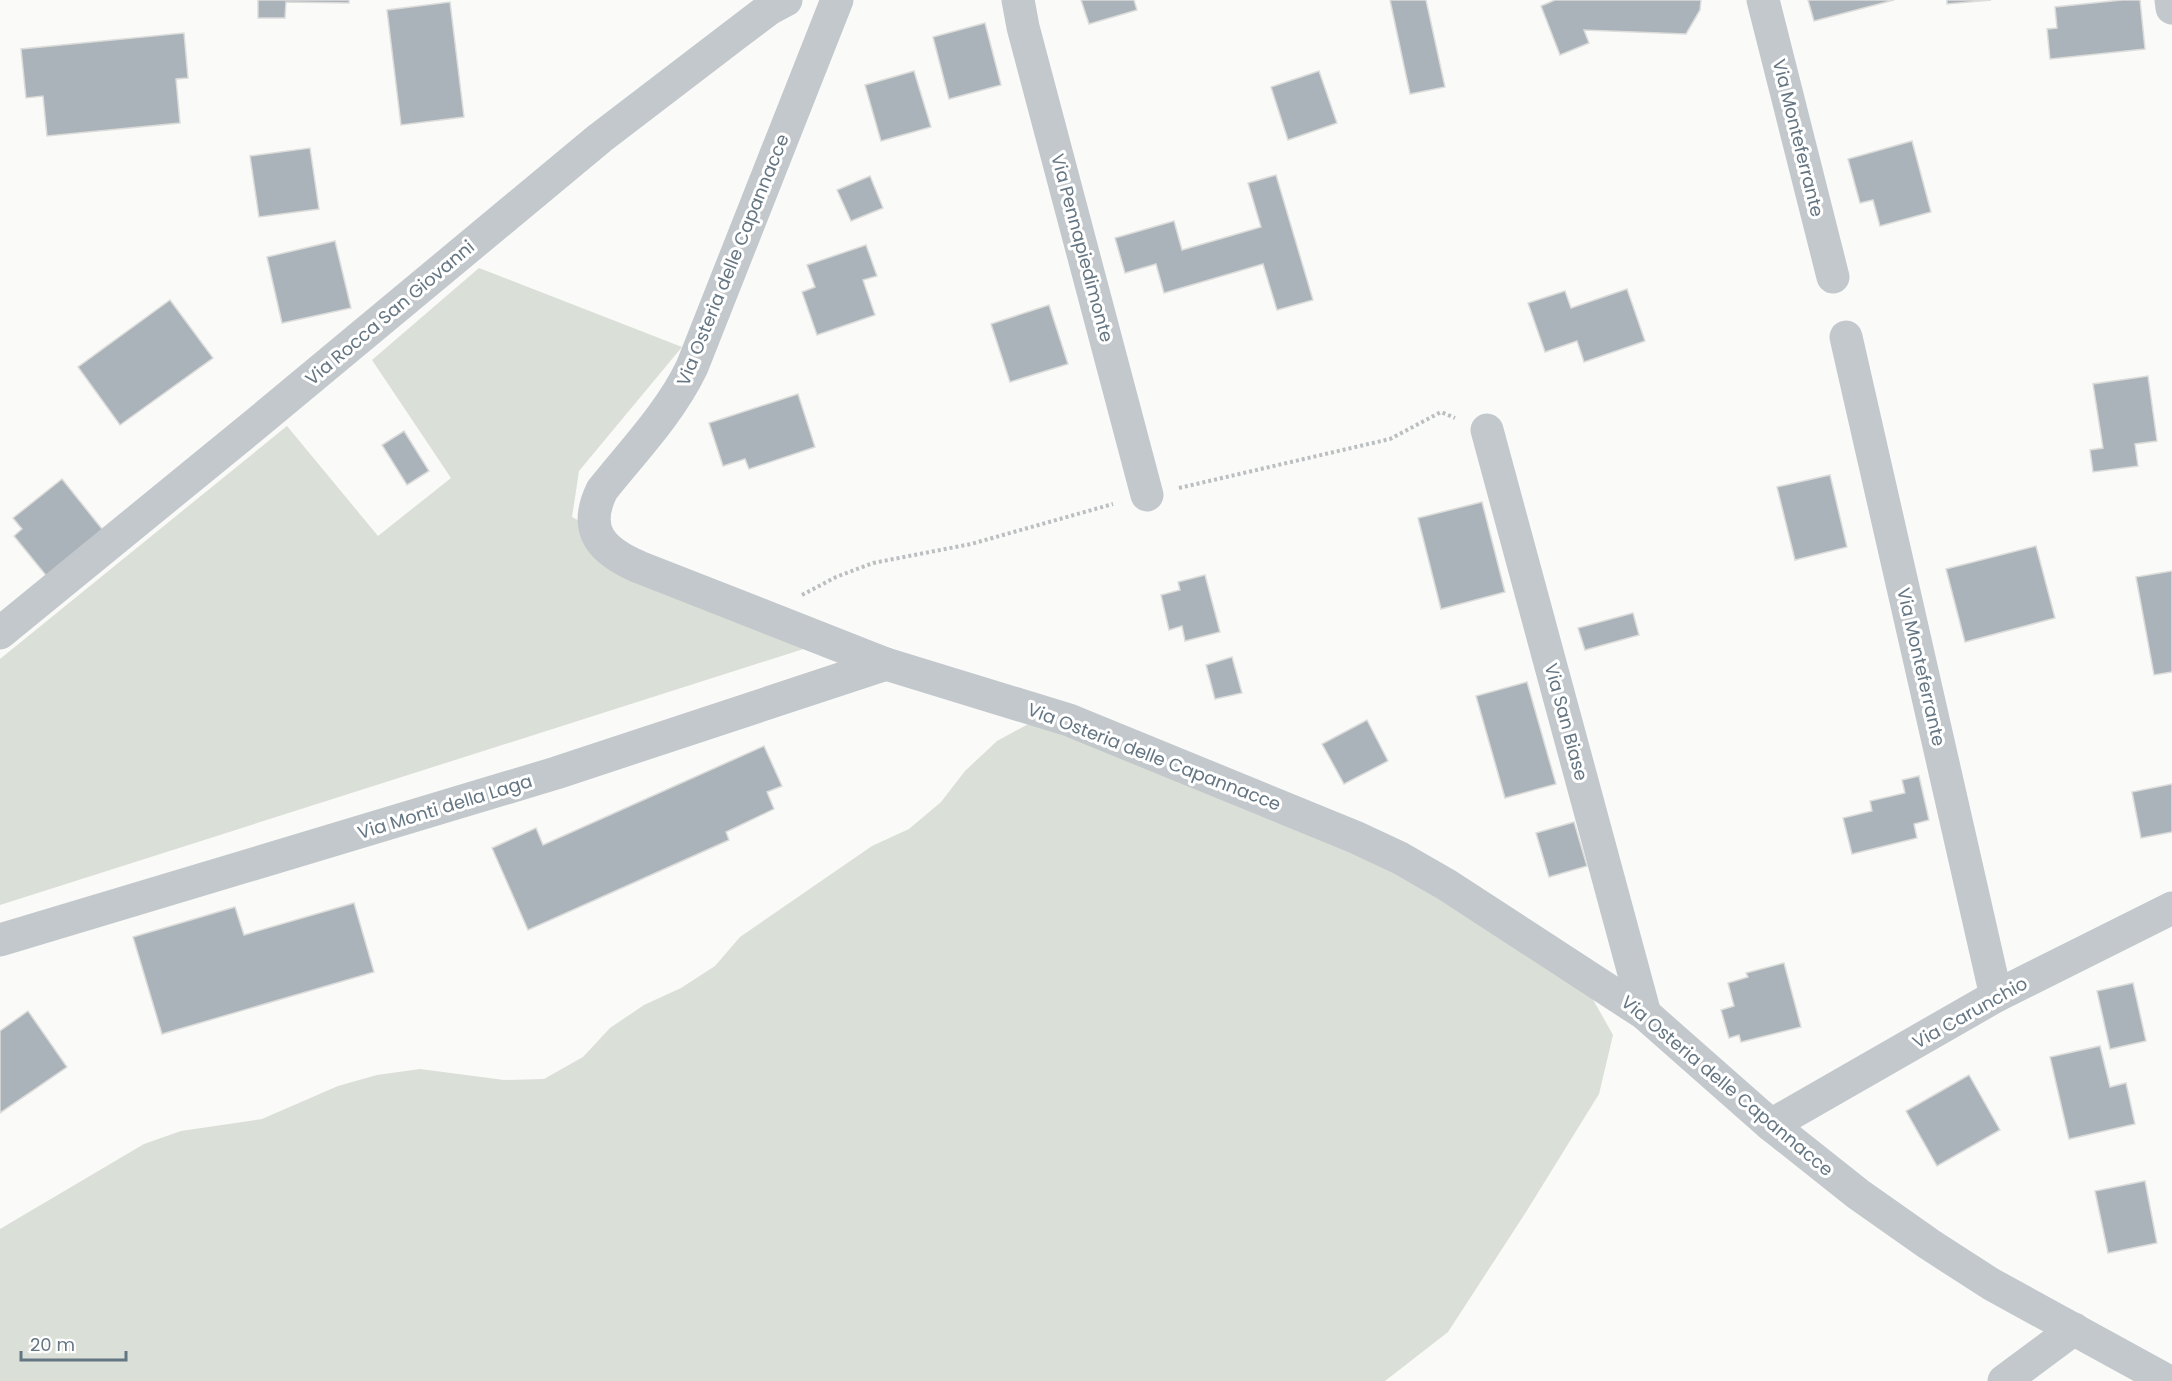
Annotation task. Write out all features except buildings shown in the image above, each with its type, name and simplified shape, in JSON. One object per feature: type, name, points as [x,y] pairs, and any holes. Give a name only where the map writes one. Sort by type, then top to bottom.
[{"type":"street","name":"Via Rocca San Giovanni","points":[[0,633],[258,423],[600,138],[769,9],[786,0]]},
{"type":"street","name":"Via Osteria delle Capannacce","points":[[837,0],[682,388],[602,490],[596,507],[594,524],[597,534],[607,549],[625,561],[886,664],[1070,720],[1400,858],[1447,885],[1645,1014],[1771,1125],[1858,1194],[1929,1244],[1991,1284],[2168,1381]]},
{"type":"street","name":"Via Pennapiedimonte","points":[[1018,0],[1023,27],[1147,495]]},
{"type":"street","name":"Via Monteferrante","points":[[1763,0],[1833,277]]},
{"type":"street","points":[[2171,0],[2172,8]]},
{"type":"street","name":"Via Monteferrante","points":[[1846,337],[1996,996]]},
{"type":"street","name":"Via San Biase","points":[[1487,430],[1645,1014]]},
{"type":"street","name":"Via Monti della Laga","points":[[0,940],[556,773],[886,664]]},
{"type":"street","name":"Via Carunchio","points":[[1771,1125],[1996,996],[2172,908]]},
{"type":"street","points":[[2004,1381],[2074,1329]]},
{"type":"shaded area","points":[[479,268],[682,347],[579,471],[572,517],[816,645],[0,905],[0,659],[287,426],[378,536],[451,478],[372,360]]},
{"type":"shaded area","points":[[1032,722],[1404,869],[1586,987],[1613,1035],[1599,1094],[1448,1332],[1385,1381],[0,1381],[0,1229],[144,1144],[181,1131],[262,1119],[338,1086],[377,1075],[420,1069],[504,1080],[544,1079],[583,1057],[610,1028],[644,1005],[681,988],[715,966],[740,937],[872,846],[909,829],[941,802],[965,771],[997,741]]}]
